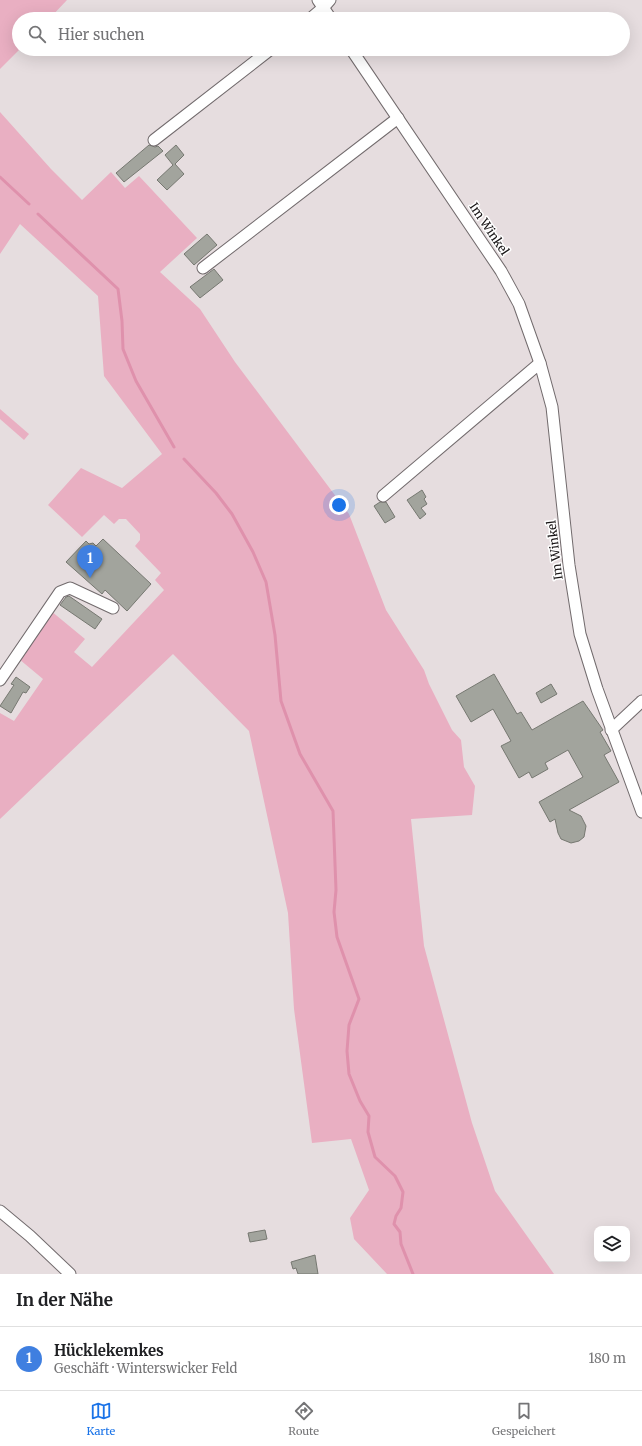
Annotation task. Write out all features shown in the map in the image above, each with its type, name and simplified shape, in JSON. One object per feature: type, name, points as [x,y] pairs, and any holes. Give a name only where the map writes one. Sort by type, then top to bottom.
[{"type":"street","points":[[316,12],[324,3]]},
{"type":"street","points":[[154,140],[262,56]]},
{"type":"street","name":"Im Winkel","points":[[356,56],[501,271],[519,304],[540,363],[552,407],[569,565],[580,634],[611,730],[642,812]]},
{"type":"street","points":[[203,268],[398,118]]},
{"type":"street","points":[[383,496],[540,363]]},
{"type":"street","points":[[0,680],[60,592],[70,588],[113,608]]},
{"type":"street","points":[[611,730],[642,701]]},
{"type":"street","points":[[0,1211],[30,1236],[70,1274]]},
{"type":"shaded area","points":[[0,0],[67,0],[56,12],[12,12],[13,56],[0,69]]},
{"type":"shaded area","points":[[0,112],[51,169],[82,200],[111,172],[125,188],[139,176],[197,238],[160,272],[200,309],[235,362],[349,514],[386,610],[424,670],[429,684],[452,730],[461,740],[464,767],[475,786],[472,815],[411,819],[424,946],[472,1123],[495,1191],[554,1274],[387,1274],[354,1239],[350,1218],[369,1190],[351,1139],[312,1143],[294,1009],[288,913],[249,731],[173,654],[0,819],[0,713],[14,721],[43,679],[19,659],[51,611],[85,639],[74,652],[92,667],[164,590],[155,580],[161,573],[135,546],[140,540],[140,534],[126,519],[119,519],[114,524],[104,515],[82,537],[48,505],[81,468],[122,488],[162,454],[104,376],[98,296],[20,224],[0,254]]},
{"type":"shaded area","points":[[0,409],[29,434],[24,440],[0,419]]},
{"type":"building","points":[[149,145],[155,147],[158,146],[163,151],[124,182],[116,173]]},
{"type":"building","points":[[176,145],[184,155],[175,164],[184,174],[167,190],[157,180],[173,165],[165,155]]},
{"type":"building","points":[[207,234],[217,245],[194,265],[184,254]]},
{"type":"building","points":[[214,269],[223,280],[200,298],[190,287]]},
{"type":"building","points":[[422,490],[426,497],[424,499],[427,504],[421,508],[426,514],[420,519],[407,500]]},
{"type":"building","points":[[380,502],[386,502],[395,517],[385,523],[374,506]]},
{"type":"building","points":[[103,539],[151,584],[127,611],[105,590],[102,594],[66,562],[86,541],[89,544],[93,543],[96,546]]},
{"type":"building","points":[[69,596],[102,619],[95,629],[60,605],[66,597]]},
{"type":"building","points":[[494,674],[517,714],[521,712],[532,730],[583,701],[603,730],[600,732],[611,751],[604,755],[619,782],[569,810],[581,816],[586,826],[584,837],[579,841],[571,843],[561,839],[555,819],[550,822],[539,802],[583,777],[568,750],[545,763],[548,769],[532,778],[529,772],[519,778],[501,746],[511,741],[493,709],[471,722],[456,696]]},
{"type":"building","points":[[16,677],[30,687],[26,693],[23,692],[11,713],[0,706],[14,685],[11,684]]},
{"type":"building","points":[[551,684],[557,694],[541,703],[536,693]]},
{"type":"building","points":[[265,1230],[267,1239],[250,1242],[248,1233]]},
{"type":"building","points":[[315,1255],[318,1274],[298,1274],[296,1268],[293,1269],[291,1262]]},
{"type":"waterway","points":[[0,177],[29,204]]},
{"type":"waterway","points":[[38,214],[118,289],[122,321],[123,349],[136,381],[174,447]]},
{"type":"waterway","points":[[184,459],[216,493],[232,514],[253,552],[266,582],[275,635],[281,701],[300,754],[333,811],[336,890],[334,912],[337,937],[359,999],[349,1025],[347,1051],[349,1074],[360,1101],[369,1116],[368,1132],[375,1157],[395,1176],[403,1192],[401,1208],[396,1216],[394,1224],[400,1232],[401,1244],[413,1274]]},
{"type":"place","name":"Hücklekemkes","points":[[90,578]]}]
